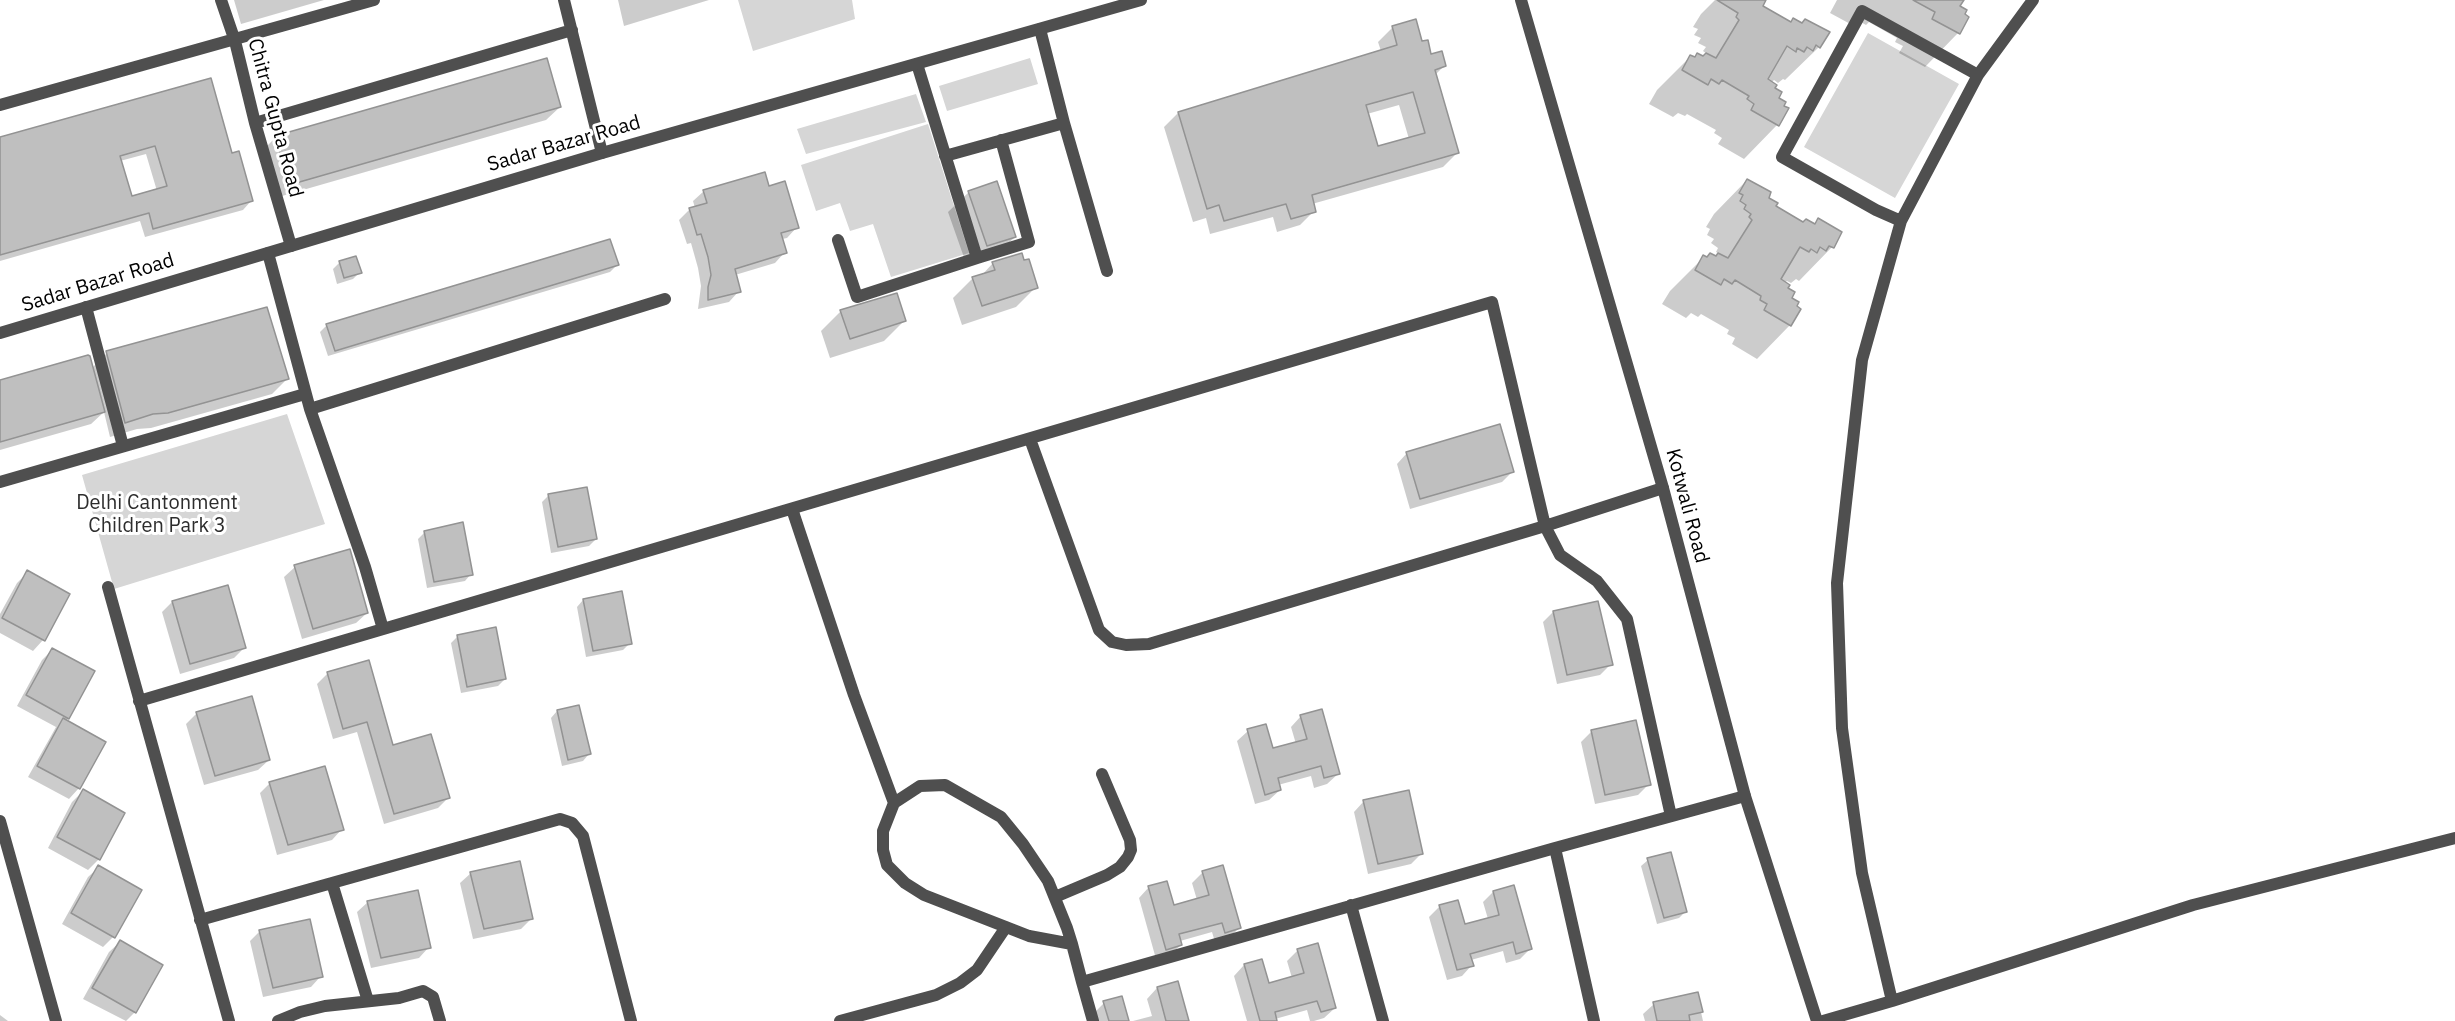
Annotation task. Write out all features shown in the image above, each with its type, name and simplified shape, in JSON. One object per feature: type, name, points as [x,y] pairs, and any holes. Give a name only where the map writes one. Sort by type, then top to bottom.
[{"type":"street","name":"Chitra Gupta Road","points":[[221,0],[235,41],[255,123],[291,246]]},
{"type":"street","points":[[0,105],[235,41],[374,0]]},
{"type":"street","points":[[564,0],[603,153]]},
{"type":"street","name":"Sadar Bazar Road","points":[[0,333],[603,153],[1141,0]]},
{"type":"street","name":"Kotwali Road","points":[[1521,0],[1663,488],[1745,796],[1817,1021]]},
{"type":"street","points":[[1892,1001],[1862,873],[1842,728],[1837,583],[1862,360],[1901,221],[1978,75],[2033,0]]},
{"type":"street","points":[[1901,221],[1876,210],[1782,157],[1862,11],[1978,75]]},
{"type":"street","points":[[1040,29],[1064,123],[1107,271]]},
{"type":"street","points":[[255,123],[572,30]]},
{"type":"street","points":[[917,64],[977,258]]},
{"type":"street","points":[[945,156],[1064,123]]},
{"type":"street","points":[[838,240],[857,297],[1029,242],[1001,141]]},
{"type":"street","points":[[268,253],[305,394],[365,567],[383,629]]},
{"type":"street","points":[[310,409],[665,299]]},
{"type":"street","points":[[139,701],[1492,302],[1545,526],[1560,555],[1597,581],[1627,619],[1671,816]]},
{"type":"street","points":[[86,307],[123,446]]},
{"type":"street","points":[[0,482],[305,394]]},
{"type":"street","points":[[1030,439],[1099,630],[1112,642],[1126,645],[1149,644],[1545,526],[1663,488]]},
{"type":"street","points":[[792,509],[854,695],[894,803]]},
{"type":"street","points":[[108,587],[229,1021]]},
{"type":"street","points":[[1055,897],[1107,875],[1120,867],[1131,850],[1130,840],[1102,774]]},
{"type":"street","points":[[1072,944],[1029,936],[924,895],[905,883],[887,865],[883,850],[883,831],[894,803],[920,786],[945,785],[1001,816],[1048,881],[1072,944],[1093,1021]]},
{"type":"street","points":[[1082,982],[1745,796]]},
{"type":"street","points":[[200,920],[560,819],[572,823],[583,836],[631,1021]]},
{"type":"street","points":[[0,821],[56,1021]]},
{"type":"street","points":[[1823,1021],[2193,905],[2455,838]]},
{"type":"street","points":[[1555,848],[1594,1021]]},
{"type":"street","points":[[332,883],[368,1001]]},
{"type":"street","points":[[1351,906],[1383,1021]]},
{"type":"street","points":[[840,1021],[936,995],[960,983],[977,970],[1006,927]]},
{"type":"street","points":[[278,1021],[300,1012],[325,1006],[399,998],[423,991],[433,997],[440,1021]]},
{"type":"green space","points":[[738,0],[852,0],[855,19],[753,51]]},
{"type":"green space","points":[[1868,33],[1959,84],[1895,198],[1804,147]]},
{"type":"green space","points":[[1030,58],[1038,84],[947,111],[939,86]]},
{"type":"green space","points":[[916,94],[926,122],[806,154],[797,129]]},
{"type":"green space","points":[[928,124],[969,253],[891,277],[873,224],[850,231],[840,203],[816,211],[801,165]]},
{"type":"green space","name":"Delhi Cantonment Children Park 3","points":[[287,414],[325,524],[114,589],[82,475]]},
{"type":"building","points":[[1717,0],[1766,0],[1763,6],[1791,22],[1793,18],[1802,23],[1805,19],[1830,32],[1820,48],[1816,45],[1813,51],[1807,47],[1804,52],[1797,48],[1796,52],[1787,46],[1768,79],[1777,85],[1775,88],[1782,92],[1779,98],[1786,102],[1784,106],[1789,108],[1779,126],[1751,110],[1754,104],[1747,99],[1749,96],[1722,80],[1719,84],[1711,79],[1708,85],[1682,70],[1690,55],[1695,57],[1697,53],[1703,56],[1706,53],[1716,58],[1739,20],[1736,17],[1738,13]]},
{"type":"building","points":[[1913,0],[1964,0],[1960,6],[1967,10],[1965,14],[1969,17],[1960,34],[1932,19],[1935,12]]},
{"type":"building","points":[[1416,19],[1422,41],[1428,40],[1431,54],[1442,51],[1446,66],[1435,70],[1459,153],[1312,195],[1316,212],[1291,219],[1286,204],[1224,221],[1219,205],[1207,209],[1178,112],[1397,45],[1392,26]],"holes":[[[1413,92],[1425,133],[1378,146],[1366,105]]]},
{"type":"building","points":[[547,58],[561,107],[289,185],[275,136]]},
{"type":"building","points":[[211,78],[232,153],[239,151],[253,201],[153,229],[149,213],[0,255],[0,137]],"holes":[[[155,146],[167,186],[132,196],[120,156]]]},
{"type":"building","points":[[765,172],[769,186],[785,181],[799,228],[781,233],[787,253],[735,269],[741,292],[708,300],[711,275],[708,257],[701,234],[697,235],[689,208],[707,203],[703,190]]},
{"type":"building","points":[[1747,179],[1771,192],[1769,198],[1778,203],[1776,206],[1803,222],[1806,219],[1815,224],[1818,218],[1842,232],[1834,248],[1829,246],[1826,251],[1820,247],[1817,253],[1811,249],[1809,252],[1800,247],[1781,279],[1790,285],[1788,288],[1795,292],[1792,298],[1799,302],[1797,306],[1801,309],[1791,326],[1764,310],[1767,304],[1760,300],[1761,296],[1735,280],[1732,284],[1724,279],[1721,285],[1695,270],[1703,255],[1707,257],[1710,253],[1716,256],[1718,253],[1728,258],[1752,220],[1749,217],[1751,214],[1744,209],[1746,205],[1740,201],[1743,195],[1739,193]]},
{"type":"building","points":[[997,181],[1016,237],[987,246],[968,191]]},
{"type":"building","points":[[610,239],[619,265],[335,351],[326,324]]},
{"type":"building","points":[[1022,253],[1024,260],[1029,259],[1038,288],[982,306],[972,277],[995,270],[992,262]]},
{"type":"building","points":[[356,256],[362,273],[344,278],[339,261]]},
{"type":"building","points":[[897,293],[906,321],[850,339],[840,310]]},
{"type":"building","points":[[267,307],[289,379],[125,423],[106,351]]},
{"type":"building","points":[[88,355],[105,412],[0,442],[0,380]]},
{"type":"building","points":[[1500,424],[1514,472],[1420,499],[1406,452]]},
{"type":"building","points":[[587,487],[597,539],[558,547],[548,494]]},
{"type":"building","points":[[463,522],[473,575],[434,582],[424,531]]},
{"type":"building","points":[[350,549],[368,613],[313,629],[294,565]]},
{"type":"building","points":[[27,570],[70,594],[45,641],[2,618]]},
{"type":"building","points":[[228,585],[246,648],[190,664],[172,601]]},
{"type":"building","points":[[622,591],[632,644],[593,651],[583,599]]},
{"type":"building","points":[[1598,601],[1613,665],[1567,675],[1553,611]]},
{"type":"building","points":[[496,627],[506,679],[467,687],[457,635]]},
{"type":"building","points":[[52,648],[95,671],[69,719],[26,695]]},
{"type":"building","points":[[369,660],[393,745],[431,734],[450,798],[394,814],[367,722],[343,729],[327,672]]},
{"type":"building","points":[[252,696],[270,760],[215,776],[196,712]]},
{"type":"building","points":[[579,705],[591,754],[568,760],[557,710]]},
{"type":"building","points":[[1322,709],[1340,774],[1324,778],[1321,766],[1278,778],[1281,790],[1265,795],[1247,729],[1266,724],[1273,748],[1307,739],[1300,715]]},
{"type":"building","points":[[63,718],[106,742],[80,789],[37,766]]},
{"type":"building","points":[[1636,720],[1651,785],[1605,795],[1591,730]]},
{"type":"building","points":[[325,766],[344,830],[288,845],[269,782]]},
{"type":"building","points":[[83,789],[125,813],[100,860],[57,837]]},
{"type":"building","points":[[1409,790],[1423,854],[1378,864],[1363,800]]},
{"type":"building","points":[[1671,852],[1687,912],[1664,918],[1647,858]]},
{"type":"building","points":[[520,861],[533,919],[484,929],[470,872]]},
{"type":"building","points":[[98,865],[142,890],[115,938],[71,913]]},
{"type":"building","points":[[1223,865],[1241,928],[1225,933],[1222,923],[1179,934],[1182,945],[1166,950],[1148,886],[1167,881],[1174,905],[1209,895],[1202,871]]},
{"type":"building","points":[[1514,885],[1532,949],[1516,954],[1513,942],[1470,954],[1474,966],[1457,970],[1439,905],[1458,900],[1465,924],[1499,915],[1493,891]]},
{"type":"building","points":[[418,890],[431,948],[381,958],[367,901]]},
{"type":"building","points":[[310,919],[323,977],[273,988],[259,930]]},
{"type":"building","points":[[120,940],[163,965],[136,1013],[92,988]]},
{"type":"building","points":[[1318,943],[1336,1008],[1321,1012],[1317,1001],[1275,1012],[1277,1021],[1260,1021],[1244,964],[1262,959],[1269,983],[1304,973],[1297,949]]},
{"type":"building","points":[[1178,981],[1189,1021],[1166,1021],[1157,987]]},
{"type":"building","points":[[1698,992],[1703,1012],[1689,1015],[1690,1021],[1657,1021],[1653,1002]]},
{"type":"building","points":[[1122,996],[1129,1021],[1109,1021],[1103,1001]]}]
